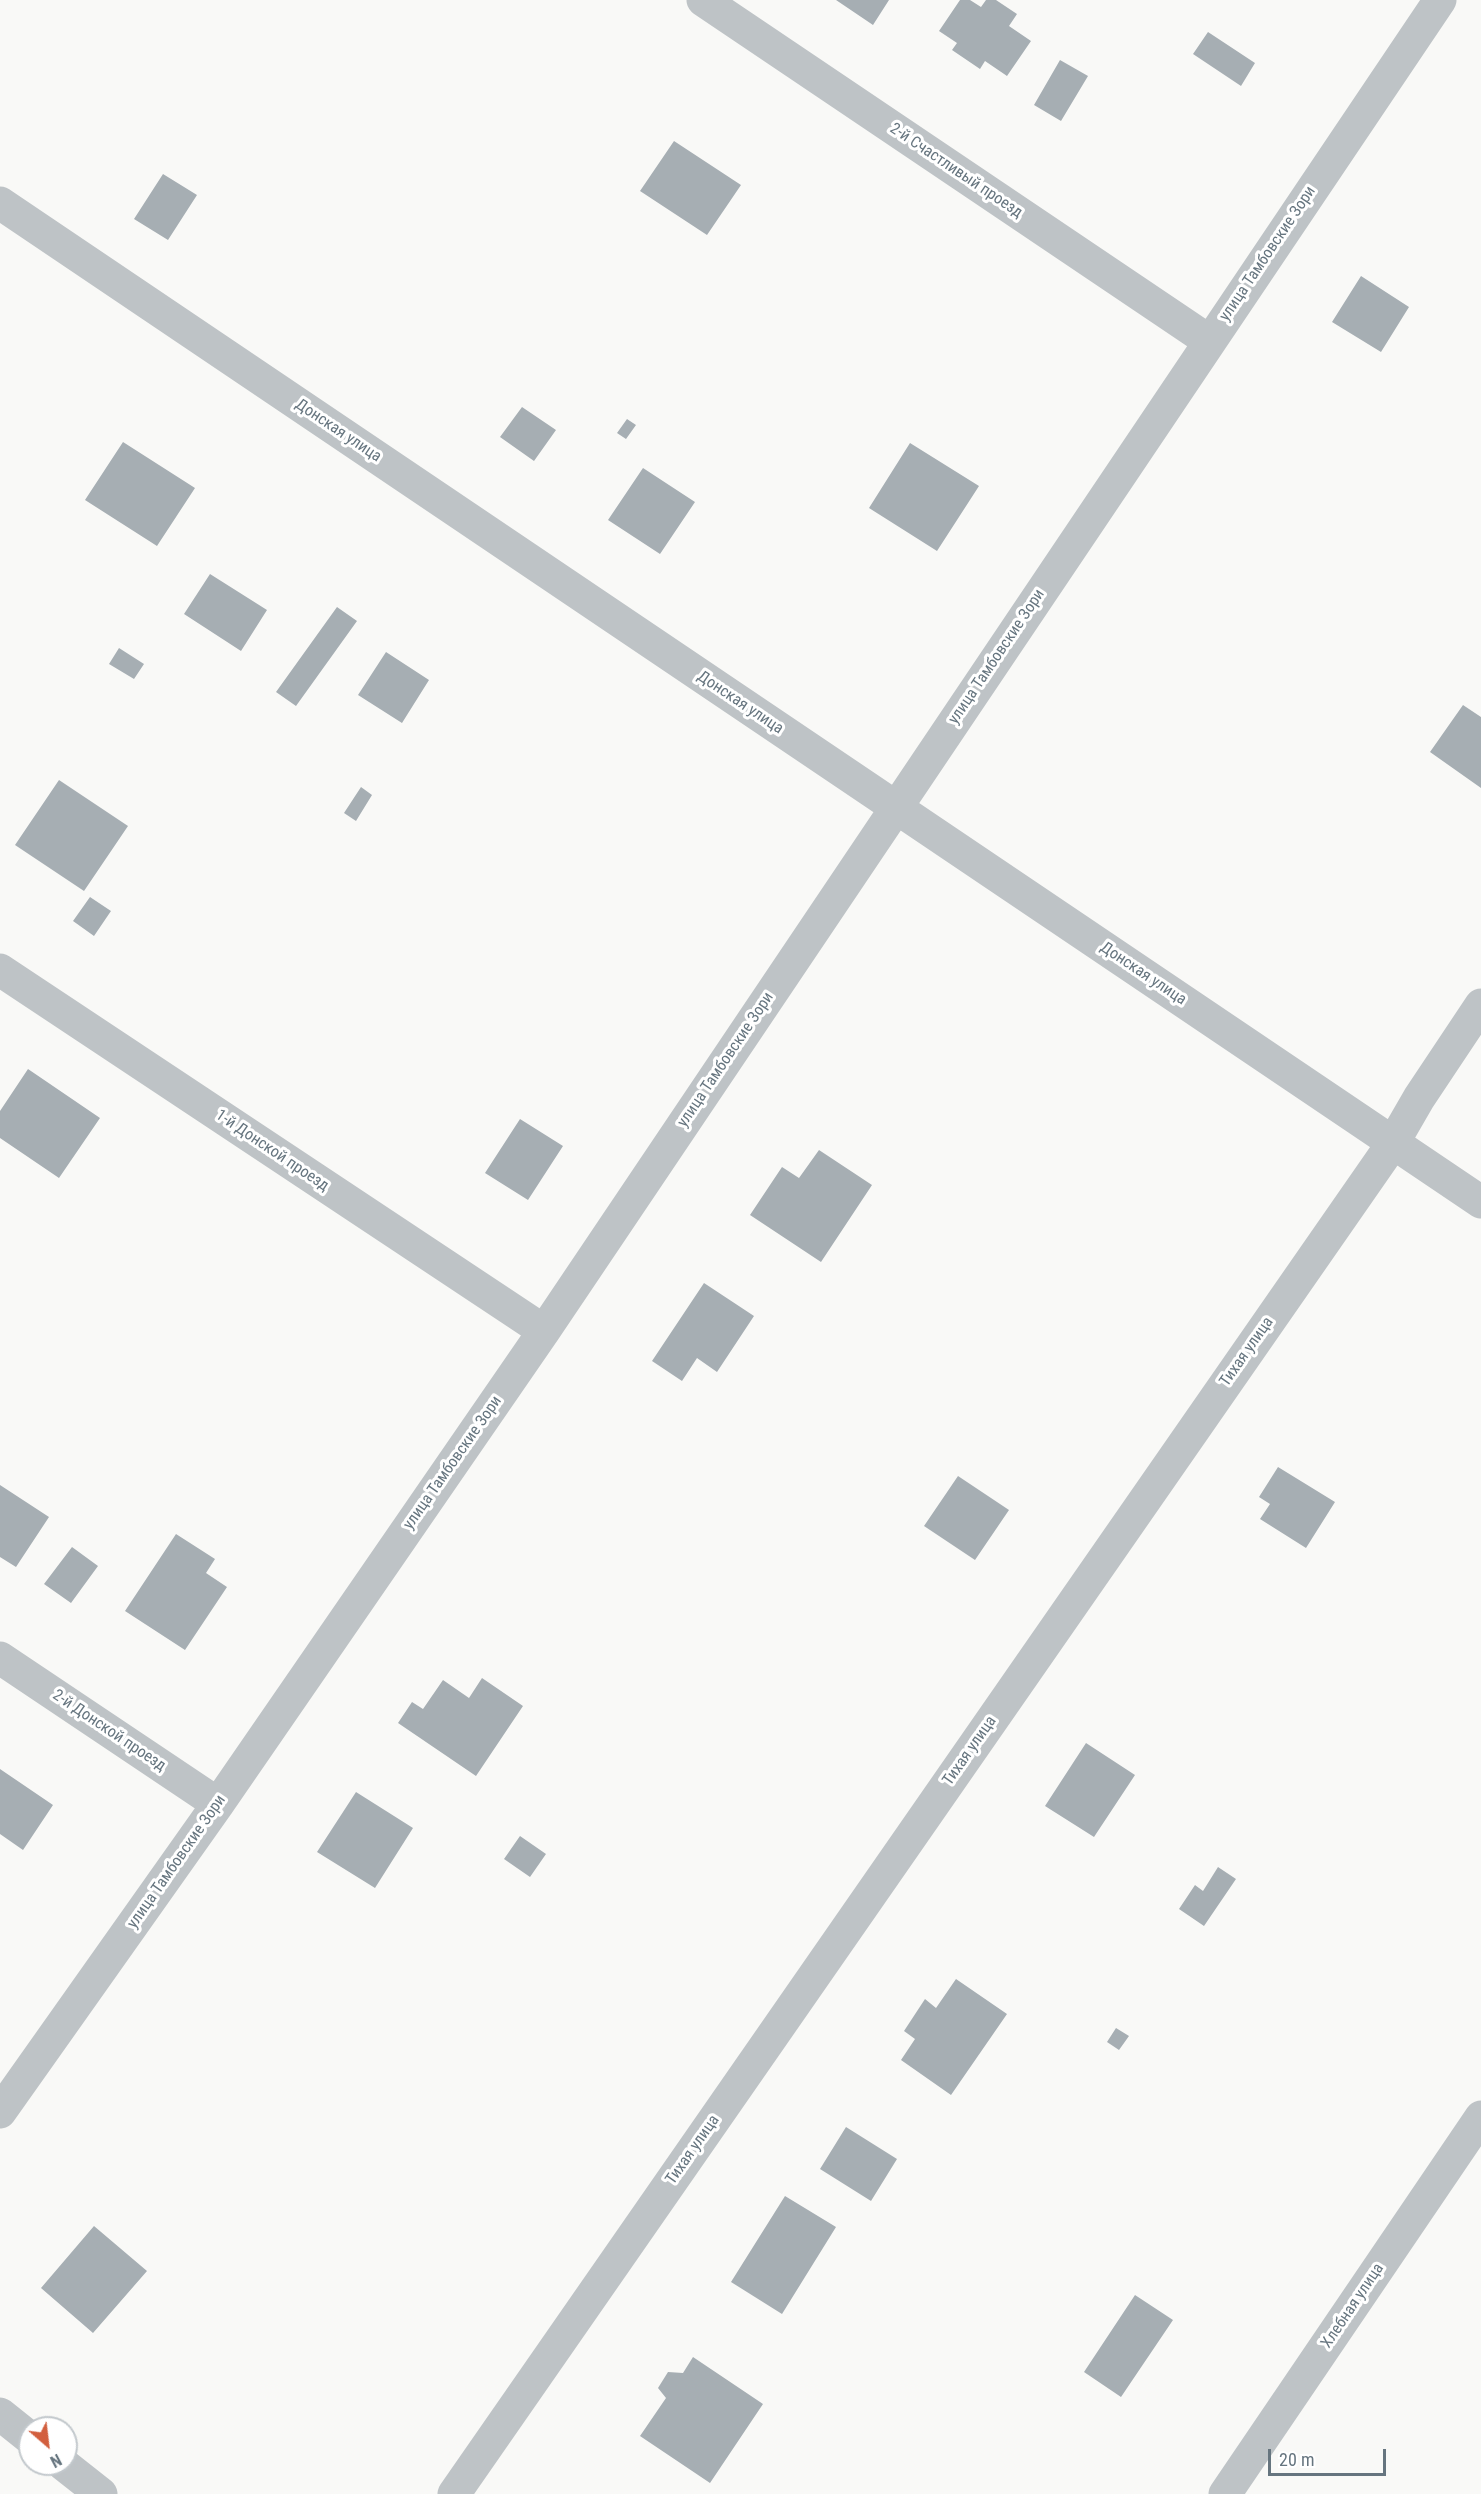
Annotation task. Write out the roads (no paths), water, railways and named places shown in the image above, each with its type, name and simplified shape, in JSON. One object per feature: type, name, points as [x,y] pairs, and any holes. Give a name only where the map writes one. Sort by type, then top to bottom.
[{"type":"street","name":"2-й Счастливый проезд","points":[[704,0],[1209,341]]},
{"type":"street","name":"улица Тамбовские Зори","points":[[0,2112],[218,1804],[544,1331],[1440,0]]},
{"type":"street","name":"Донская улица","points":[[0,203],[1481,1202]]},
{"type":"street","name":"1-й Донской проезд","points":[[0,970],[544,1331]]},
{"type":"street","name":"Тихая улица","points":[[454,2494],[1393,1143],[1419,1098],[1481,1005]]},
{"type":"street","name":"2-й Донской проезд","points":[[0,1658],[218,1804]]},
{"type":"street","name":"Хлебная улица","points":[[1225,2494],[1481,2117]]},
{"type":"street","points":[[0,2414],[18,2428]]},
{"type":"street","points":[[78,2476],[101,2494]]}]
